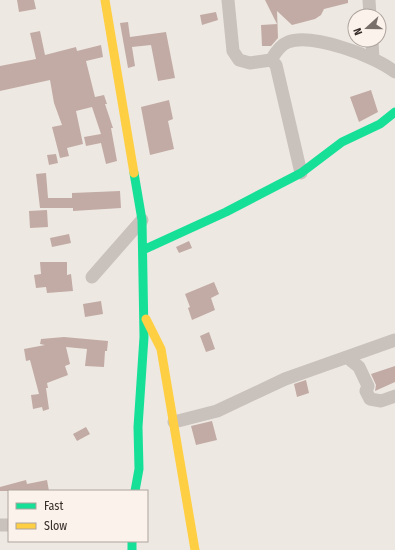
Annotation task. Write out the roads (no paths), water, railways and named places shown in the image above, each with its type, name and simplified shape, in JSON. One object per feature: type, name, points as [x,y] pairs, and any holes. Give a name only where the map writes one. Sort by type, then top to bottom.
[{"type":"street","points":[[105,0],[142,220],[144,338],[138,427],[139,469],[135,490]]},
{"type":"street","points":[[228,0],[233,50],[239,60],[250,63],[271,60],[279,49],[287,42],[300,40],[325,43],[358,52],[386,64],[395,72]]},
{"type":"street","points":[[372,48],[373,59]]},
{"type":"street","points":[[271,60],[276,65],[301,173]]},
{"type":"street","points":[[143,250],[226,212],[301,173],[342,142],[380,124],[395,112]]},
{"type":"street","points":[[92,277],[113,251],[142,220]]},
{"type":"street","points":[[144,314],[161,349],[195,550]]},
{"type":"street","points":[[174,422],[217,411],[285,379],[348,358],[395,340]]},
{"type":"street","points":[[348,358],[359,368],[368,386],[366,392],[370,399],[381,401],[395,396]]}]
